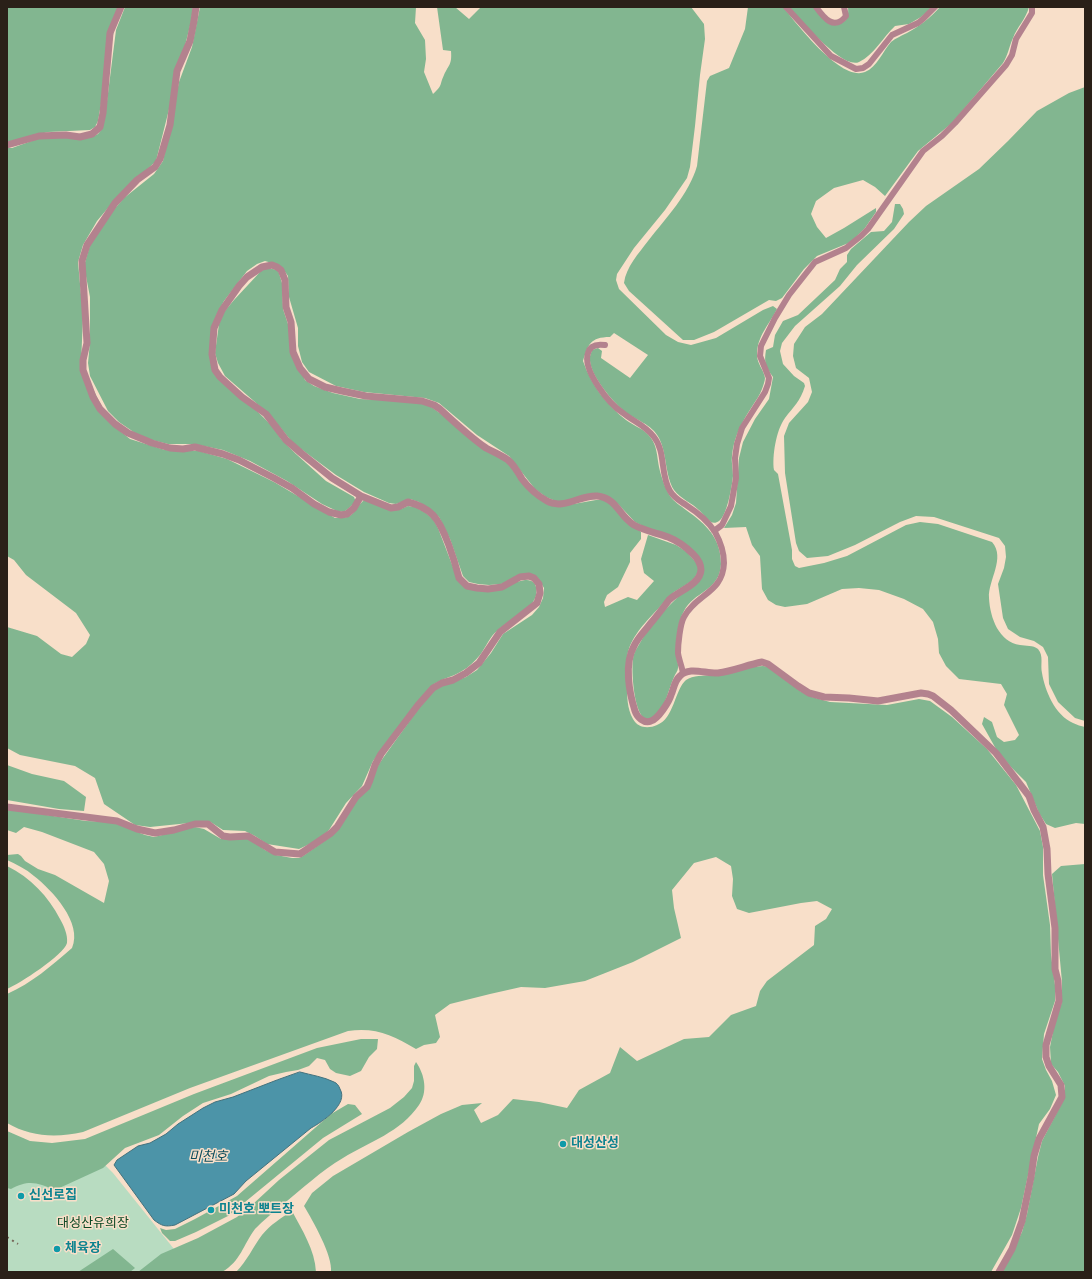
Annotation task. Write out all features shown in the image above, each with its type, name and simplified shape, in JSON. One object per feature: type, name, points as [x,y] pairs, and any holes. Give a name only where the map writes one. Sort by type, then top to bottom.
[{"type":"street","points":[[7,145],[39,136],[66,135],[80,137],[92,134],[100,127],[103,113],[110,33],[121,7]]},
{"type":"street","points":[[196,7],[190,41],[177,71],[170,126],[160,159],[155,168],[137,180],[115,203],[87,245],[82,261],[87,343],[83,360],[83,370],[93,397],[100,409],[115,424],[128,433],[152,443],[170,448],[183,449],[196,446],[239,460],[274,478],[324,509],[341,515],[347,514],[354,508],[360,496]]},
{"type":"street","points":[[786,7],[831,56],[847,65],[856,68],[863,68],[869,64],[892,35],[918,23],[935,7]]},
{"type":"street","points":[[816,7],[828,21],[834,23],[846,16],[844,7]]},
{"type":"street","points":[[714,531],[722,526],[731,506],[736,478],[735,458],[737,444],[742,428],[765,392],[768,384],[769,378],[760,356],[761,346],[786,299],[814,262],[846,248],[868,229],[923,151],[942,136],[955,123],[1006,65],[1012,55],[1016,39],[1032,13],[1032,7]]},
{"type":"street","points":[[7,807],[117,821],[137,829],[155,833],[196,824],[208,824],[222,836],[248,836],[275,852],[300,854],[331,833],[337,827],[356,797],[367,787],[375,765],[381,754],[418,704],[433,688],[466,673],[479,663],[488,652],[492,642],[500,632],[536,603],[540,594],[539,584],[534,578],[529,576],[520,577],[502,587],[477,588],[467,586],[459,578],[445,537],[432,514],[418,505],[408,502],[398,507],[391,508],[360,496],[332,478],[286,440],[266,414],[220,377],[216,370],[212,354],[214,328],[222,310],[239,286],[252,272],[262,267],[272,265],[284,275],[286,307],[292,322],[293,330],[293,352],[300,368],[309,379],[325,387],[366,396],[422,401],[434,405],[477,441],[513,465],[523,481],[533,491],[547,501],[561,504],[588,497],[596,496],[603,498],[613,503],[632,524],[652,533],[668,537],[680,543],[689,550],[700,564],[700,575],[691,585],[674,595],[669,600],[640,636],[629,657],[629,680],[636,716],[644,721],[651,721],[657,717],[671,696],[673,687],[679,676],[683,673],[696,670],[717,673],[762,662],[768,664],[810,693],[824,698],[849,698],[878,701],[921,693],[928,694],[951,710],[986,742],[1028,796],[1043,827],[1047,849],[1048,874],[1055,928],[1055,969],[1058,980],[1059,1001],[1046,1045],[1046,1057],[1049,1066],[1061,1085],[1062,1097],[1038,1139],[1034,1156],[1032,1177],[1022,1221],[1012,1249],[999,1272]]},
{"type":"street","points":[[605,345],[598,344],[588,351],[587,363],[592,375],[601,390],[622,413],[645,427],[655,438],[660,450],[666,481],[670,492],[677,499],[702,517],[714,531],[721,545],[724,558],[724,573],[720,582],[689,609],[683,619],[678,653],[683,673]]},
{"type":"green space","points":[[7,7],[118,7],[98,121],[95,127],[90,130],[48,132],[7,142]]},
{"type":"green space","points":[[125,7],[193,7],[191,22],[156,161],[113,202],[97,221],[83,245],[78,262],[83,316],[81,365],[110,423],[130,439],[165,450],[199,451],[227,459],[274,482],[335,518],[350,516],[364,500],[401,509],[408,506],[415,507],[433,519],[438,528],[456,575],[476,591],[525,580],[532,581],[535,583],[536,587],[534,601],[523,612],[495,632],[480,655],[472,664],[430,687],[373,761],[362,786],[346,803],[329,830],[318,840],[299,849],[267,844],[245,831],[223,830],[209,821],[150,827],[135,825],[104,804],[95,778],[75,766],[20,755],[7,748],[7,627],[37,636],[61,654],[72,657],[86,644],[90,635],[76,613],[26,575],[14,560],[7,556],[7,148],[12,148],[40,138],[92,137],[98,134],[102,129],[106,109],[116,30]]},
{"type":"green space","points":[[200,7],[416,7],[415,23],[425,40],[426,59],[424,72],[433,94],[440,87],[451,59],[451,51],[443,50],[437,7],[455,7],[469,19],[481,7],[691,7],[704,24],[705,39],[690,167],[687,178],[665,210],[634,248],[617,274],[616,280],[619,289],[666,335],[678,342],[691,345],[716,338],[763,310],[773,306],[777,309],[759,342],[757,358],[765,381],[760,393],[742,422],[735,441],[732,458],[733,476],[730,493],[727,507],[719,521],[713,523],[711,522],[697,508],[674,490],[669,478],[662,444],[656,433],[648,426],[628,414],[614,402],[598,381],[591,367],[590,357],[592,350],[598,348],[602,351],[601,358],[630,378],[648,355],[614,333],[610,337],[603,337],[594,340],[588,346],[583,361],[590,378],[600,394],[612,408],[651,438],[656,448],[662,478],[670,496],[675,502],[706,526],[715,539],[720,555],[721,564],[716,580],[711,586],[693,599],[682,615],[676,643],[678,669],[665,702],[656,715],[649,719],[643,717],[639,710],[634,687],[633,656],[643,637],[658,617],[675,599],[703,575],[696,554],[635,522],[618,504],[610,498],[558,502],[546,497],[535,489],[509,456],[477,435],[439,403],[425,398],[364,392],[336,386],[309,372],[302,362],[298,346],[298,328],[289,297],[288,276],[283,269],[275,264],[265,261],[257,264],[247,271],[224,301],[216,316],[212,368],[275,429],[281,439],[296,454],[326,481],[354,497],[356,502],[344,512],[337,511],[322,504],[287,481],[250,461],[223,450],[194,444],[168,444],[152,440],[135,433],[119,422],[108,411],[90,376],[88,363],[90,342],[90,297],[84,266],[90,245],[111,213],[124,198],[154,174],[163,161],[179,82],[192,47]]},
{"type":"green space","points":[[748,7],[783,7],[820,50],[844,68],[855,73],[869,70],[891,42],[921,25],[940,7],[1029,7],[1015,34],[1003,63],[952,123],[918,151],[885,196],[875,187],[863,180],[834,188],[816,201],[811,214],[817,227],[826,238],[876,208],[876,212],[865,228],[851,242],[817,256],[804,269],[782,298],[776,301],[769,300],[714,332],[694,340],[683,340],[629,291],[624,283],[625,277],[633,260],[683,196],[693,176],[697,166],[707,81],[710,76],[729,68],[745,29]]},
{"type":"green space","points":[[789,7],[814,7],[834,25],[846,20],[848,15],[848,7],[933,7],[921,17],[909,24],[895,26],[869,55],[859,62],[852,62],[843,58],[822,42]]},
{"type":"green space","points":[[1085,87],[1085,721],[1075,718],[1058,702],[1049,684],[1048,657],[1043,647],[1034,641],[1020,637],[1008,629],[1003,618],[998,584],[1004,568],[1006,557],[1005,546],[999,538],[934,517],[916,516],[828,556],[807,558],[799,551],[796,543],[785,473],[784,436],[789,423],[808,402],[812,392],[809,378],[796,368],[793,356],[794,344],[805,327],[822,314],[926,206],[979,169],[1037,111],[1069,93]]},
{"type":"green space","points":[[895,204],[900,204],[904,214],[894,229],[857,265],[840,286],[795,326],[782,343],[780,351],[783,364],[794,376],[804,383],[805,386],[799,400],[782,423],[775,444],[774,470],[778,474],[792,550],[792,559],[795,566],[799,568],[824,563],[847,556],[906,525],[920,522],[938,524],[992,542],[996,548],[997,562],[989,591],[989,598],[991,613],[997,628],[1006,639],[1013,643],[1032,646],[1038,649],[1042,661],[1043,680],[1052,702],[1067,719],[1074,724],[1085,727],[1085,824],[1076,823],[1055,828],[1046,824],[1039,813],[1026,782],[996,749],[982,724],[984,717],[992,722],[997,737],[1004,742],[1015,740],[1019,735],[1004,705],[1007,694],[1001,684],[959,679],[946,666],[939,653],[938,639],[933,622],[923,609],[904,599],[879,590],[859,588],[842,589],[807,604],[785,607],[776,605],[768,600],[762,589],[760,556],[752,545],[746,527],[724,528],[732,515],[736,503],[739,458],[743,442],[755,419],[769,399],[773,377],[766,364],[766,350],[773,347],[775,335],[783,321],[798,315],[835,280],[840,269],[847,262],[847,255],[851,249],[871,232],[884,231],[892,222]]},
{"type":"green space","points":[[267,268],[278,270],[282,283],[283,309],[290,330],[290,342],[305,380],[314,386],[333,393],[360,399],[418,402],[430,406],[508,462],[536,496],[568,505],[603,500],[612,505],[641,532],[641,539],[630,553],[630,562],[618,587],[607,595],[604,602],[605,607],[628,597],[637,600],[654,581],[644,573],[641,559],[648,535],[676,545],[687,552],[699,566],[696,576],[673,593],[649,618],[640,629],[630,646],[627,665],[628,702],[631,715],[635,722],[640,726],[650,727],[663,722],[671,710],[682,684],[689,678],[763,666],[769,667],[800,691],[812,697],[830,702],[887,705],[919,699],[930,701],[952,717],[987,749],[1016,785],[1040,831],[1043,847],[1043,875],[1050,925],[1055,1001],[1044,1034],[1042,1059],[1052,1081],[1056,1095],[1050,1109],[1039,1124],[1021,1208],[1012,1235],[991,1272],[331,1272],[331,1265],[326,1248],[304,1206],[312,1193],[333,1176],[408,1132],[441,1114],[462,1105],[482,1103],[474,1110],[481,1123],[498,1115],[513,1099],[539,1102],[567,1108],[579,1090],[610,1073],[620,1047],[637,1061],[684,1039],[709,1037],[731,1015],[756,1006],[760,991],[767,981],[814,945],[815,926],[826,919],[832,909],[817,901],[749,913],[737,909],[732,896],[733,879],[731,866],[716,857],[694,863],[672,890],[674,908],[681,938],[633,962],[585,981],[545,988],[521,987],[450,1004],[435,1015],[440,1037],[436,1043],[424,1045],[416,1049],[384,1033],[367,1030],[348,1031],[190,1088],[83,1132],[63,1135],[34,1134],[16,1128],[7,1123],[7,994],[41,974],[72,948],[74,938],[70,918],[57,898],[31,873],[7,860],[7,855],[18,854],[25,861],[38,869],[55,875],[104,903],[109,881],[104,864],[94,852],[42,832],[24,827],[16,833],[7,830],[7,809],[86,821],[112,822],[154,837],[195,827],[204,829],[221,839],[250,839],[265,850],[276,855],[299,858],[333,835],[383,758],[419,708],[435,690],[466,677],[477,670],[491,653],[503,634],[532,615],[539,607],[543,598],[544,588],[535,575],[501,584],[489,585],[469,582],[463,576],[450,539],[439,517],[419,502],[410,499],[396,504],[389,503],[364,492],[336,475],[293,443],[270,415],[225,376],[218,363],[215,353],[219,324],[224,312],[234,300],[261,271]]},
{"type":"green space","points":[[7,765],[32,774],[64,781],[86,797],[84,811],[59,809],[7,800]]},
{"type":"green space","points":[[1085,864],[1085,1272],[1002,1272],[1022,1232],[1042,1141],[1065,1097],[1065,1086],[1058,1072],[1051,1064],[1050,1047],[1055,1021],[1062,1002],[1062,982],[1052,874],[1061,866]]},
{"type":"green space","points":[[7,866],[24,876],[44,895],[61,922],[67,937],[67,943],[58,955],[50,962],[7,989]]},
{"type":"green space","points":[[361,1039],[378,1039],[377,1049],[369,1057],[361,1071],[350,1076],[336,1073],[330,1069],[325,1060],[317,1058],[309,1066],[298,1070],[269,1076],[231,1094],[203,1103],[183,1116],[159,1135],[125,1148],[103,1168],[55,1190],[33,1183],[23,1184],[11,1189],[7,1188],[7,1131],[30,1141],[52,1143],[85,1139],[194,1094],[317,1048]]},
{"type":"green space","points":[[416,1062],[422,1072],[424,1095],[412,1114],[384,1136],[343,1158],[312,1180],[255,1229],[238,1258],[228,1268],[222,1272],[138,1272],[161,1254],[198,1238],[237,1217],[279,1180],[329,1140],[390,1108],[404,1097],[412,1088],[414,1081],[414,1066]]},
{"type":"green space","points":[[348,1104],[355,1105],[362,1114],[323,1138],[228,1216],[175,1241],[170,1241],[162,1233],[160,1228],[166,1230],[175,1229],[237,1196],[331,1114]]},
{"type":"green space","name":"대성산유희장","points":[[105,1165],[174,1249],[141,1272],[7,1272],[7,1187]]},
{"type":"green space","points":[[292,1211],[311,1248],[316,1272],[236,1272],[265,1231]]},
{"type":"green space","points":[[113,1249],[135,1268],[130,1272],[78,1272]]},
{"type":"water","name":"미천호","points":[[300,1072],[335,1082],[340,1088],[342,1095],[338,1106],[327,1117],[311,1128],[246,1181],[234,1194],[175,1225],[164,1226],[154,1220],[114,1165],[117,1160],[138,1146],[150,1143],[166,1134],[178,1124],[215,1102],[233,1097]]},
{"type":"railway","points":[[7,1237],[18,1244]]},
{"type":"place","name":"대성산성","points":[[563,1144]]},
{"type":"place","name":"신선로집","points":[[21,1196]]},
{"type":"place","name":"미천호 뽀트장","points":[[211,1210]]},
{"type":"place","name":"체육장","points":[[57,1249]]}]
